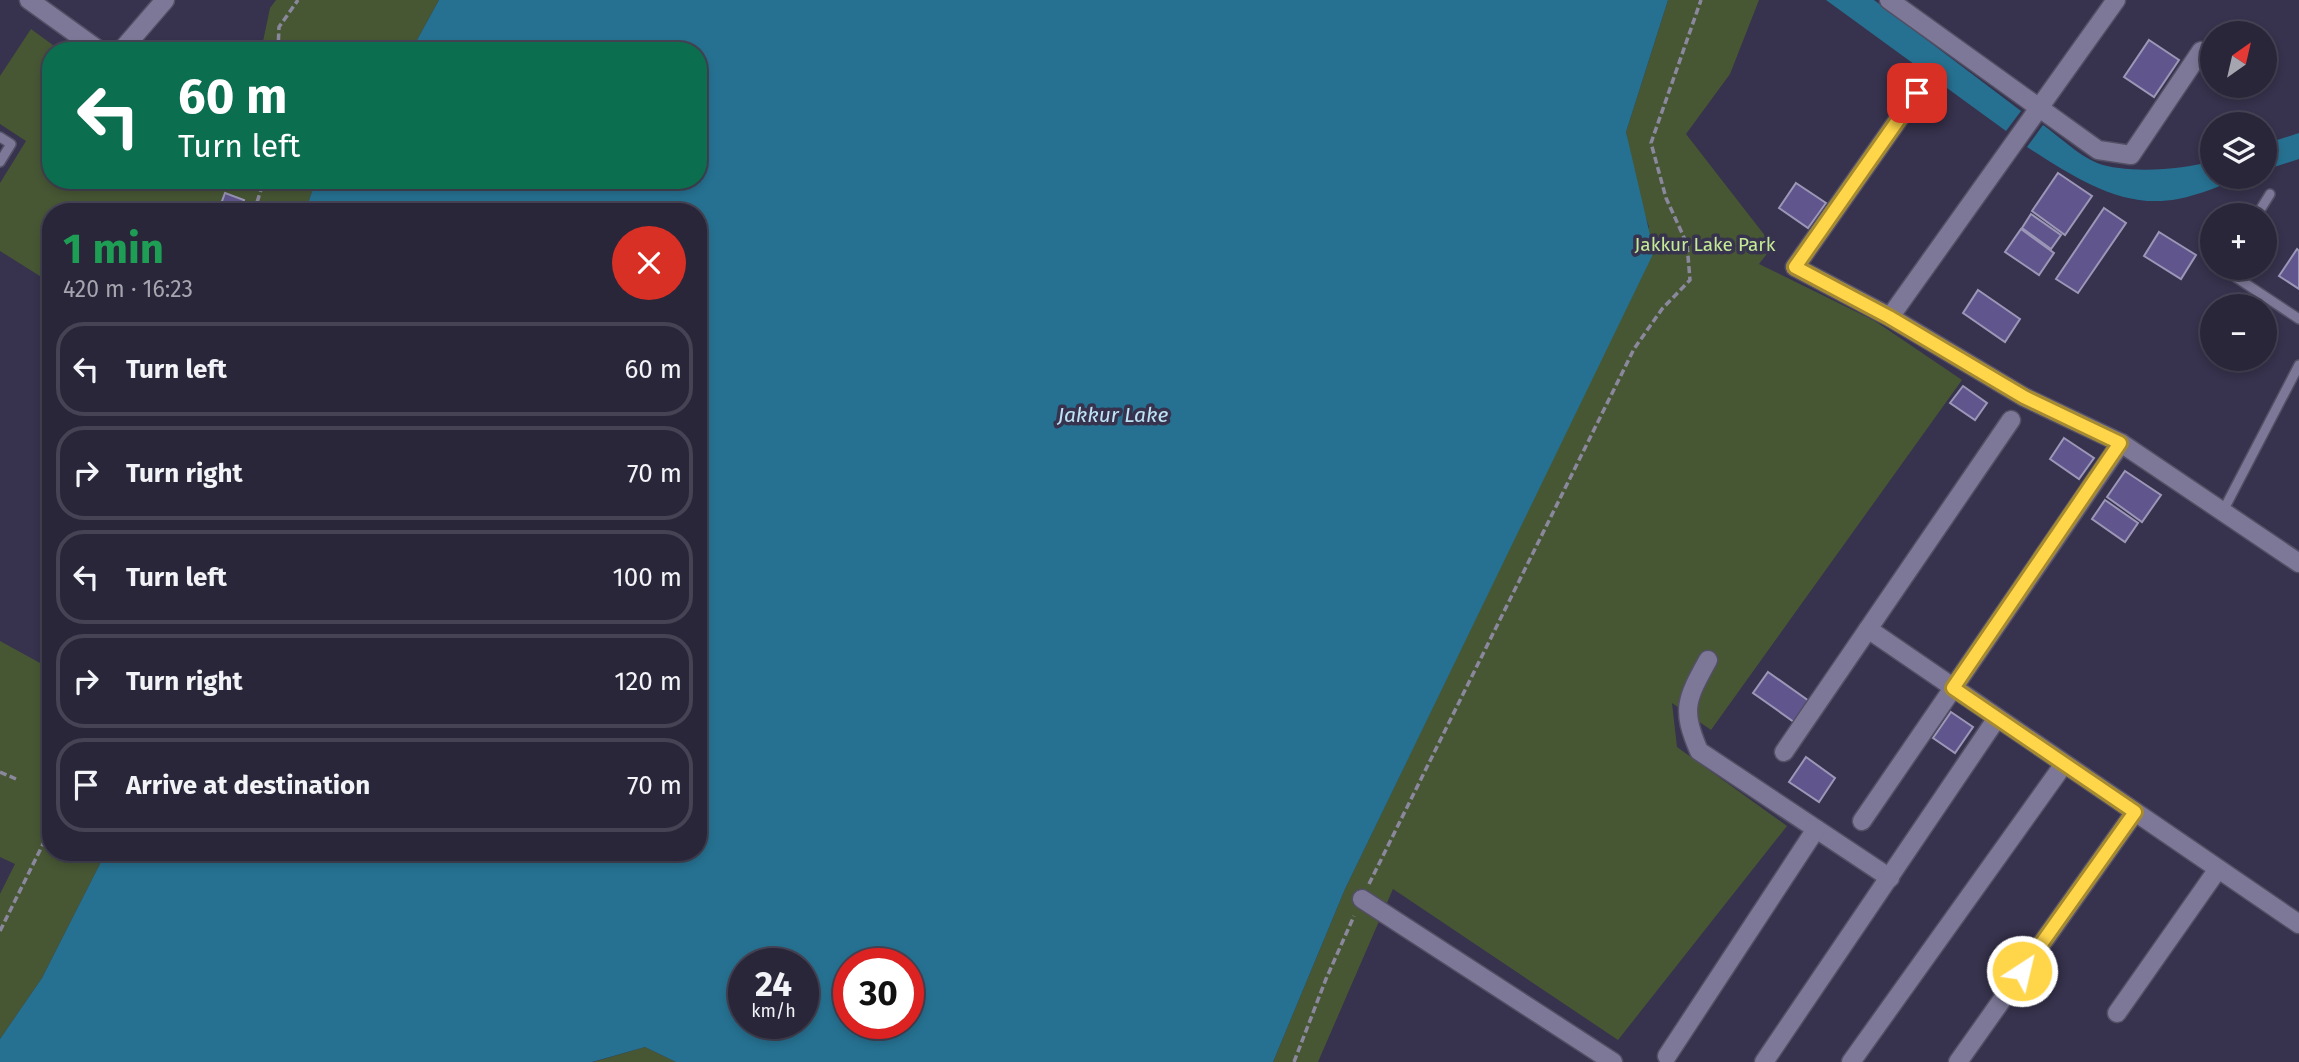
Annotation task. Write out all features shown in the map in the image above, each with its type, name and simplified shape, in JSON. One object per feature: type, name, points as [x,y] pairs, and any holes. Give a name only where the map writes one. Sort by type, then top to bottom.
[{"type":"street","points":[[129,42],[164,0]]},
{"type":"street","points":[[1889,0],[2098,150],[2131,155],[2200,52]]},
{"type":"street","points":[[1889,317],[2116,0]]},
{"type":"street","points":[[39,3],[89,42]]},
{"type":"street","points":[[1917,93],[1795,267],[1889,317],[2024,397],[2120,443],[2298,559]]},
{"type":"street","points":[[1784,752],[2011,420]]},
{"type":"street","points":[[1862,821],[2120,443]]},
{"type":"street","points":[[1868,629],[2299,924]]},
{"type":"street","points":[[1708,660],[1690,693],[1687,722],[1699,751],[1890,878]]},
{"type":"street","points":[[1764,1062],[1997,718]]},
{"type":"street","points":[[1851,1062],[2064,764]]},
{"type":"street","points":[[1958,1062],[2135,812]]},
{"type":"street","points":[[1667,1056],[1816,829]]},
{"type":"street","points":[[2117,1013],[2218,869]]},
{"type":"street","points":[[1362,899],[1613,1062]]},
{"type":"lane","points":[[0,137],[11,144],[0,162]]},
{"type":"lane","points":[[2264,203],[2270,194]]},
{"type":"lane","points":[[2238,280],[2299,319]]},
{"type":"lane","points":[[2224,509],[2299,365]]},
{"type":"path","points":[[278,42],[279,27],[298,0]]},
{"type":"path","points":[[1294,1062],[1326,979],[1362,899],[1634,349],[1662,309],[1690,280],[1686,244],[1666,198],[1651,143],[1701,0]]},
{"type":"path","points":[[0,772],[16,779]]},
{"type":"path","points":[[0,931],[42,846]]},
{"type":"green space","points":[[276,0],[439,0],[416,42],[263,42],[270,8]]},
{"type":"green space","name":"Jakkur Lake Park","points":[[1668,0],[1759,0],[1730,74],[1686,134],[1773,246],[1759,264],[1875,321],[1962,380],[1711,730],[1672,703],[1677,747],[1787,826],[1618,1040],[1393,889],[1318,1062],[1273,1062],[1345,889],[1588,386],[1649,227],[1637,192],[1626,132]]},
{"type":"green space","points":[[31,29],[49,42],[42,42],[42,189],[313,189],[308,203],[42,203],[42,277],[0,251],[0,183],[26,141],[0,124],[0,76]]},
{"type":"green space","points":[[0,641],[42,664],[42,861],[101,861],[42,978],[0,1039],[0,894],[15,864],[0,857]]},
{"type":"green space","points":[[645,1047],[676,1062],[593,1062]]},
{"type":"water","name":"Jakkur Lake","points":[[439,0],[1668,0],[1626,132],[1654,252],[1345,889],[1273,1062],[676,1062],[645,1047],[592,1062],[0,1062],[0,1039],[42,978],[101,861],[707,861],[707,203],[308,203],[313,189],[707,189],[707,42],[416,42]]},
{"type":"water","points":[[1826,0],[1874,0],[2021,111],[2006,131]]},
{"type":"water","points":[[2043,125],[2083,155],[2109,166],[2154,170],[2200,164],[2200,189],[2211,189],[2178,199],[2137,200],[2098,188],[2027,147]]},
{"type":"water","points":[[2299,133],[2299,159],[2277,166],[2277,140]]},
{"type":"building","points":[[2149,40],[2179,60],[2154,97],[2124,77]]},
{"type":"building","points":[[2058,173],[2092,196],[2065,235],[2032,211]]},
{"type":"building","points":[[1796,183],[1826,203],[1808,228],[1779,208]]},
{"type":"building","points":[[225,193],[244,200],[243,203],[221,203]]},
{"type":"building","points":[[2104,208],[2126,223],[2078,293],[2056,279]]},
{"type":"building","points":[[2031,214],[2061,235],[2051,249],[2022,228]]},
{"type":"building","points":[[2021,229],[2054,253],[2039,275],[2005,252]]},
{"type":"building","points":[[2159,232],[2196,255],[2181,279],[2144,256]]},
{"type":"building","points":[[2297,249],[2299,251],[2299,289],[2279,276]]},
{"type":"building","points":[[1978,290],[2020,319],[2005,342],[1963,313]]},
{"type":"building","points":[[1963,386],[1987,403],[1975,420],[1950,403]]},
{"type":"building","points":[[2064,438],[2094,458],[2079,479],[2050,459]]},
{"type":"building","points":[[2125,471],[2161,495],[2142,522],[2107,497]]},
{"type":"building","points":[[2105,500],[2138,523],[2125,542],[2092,519]]},
{"type":"building","points":[[1768,672],[1809,701],[1794,722],[1753,693]]},
{"type":"building","points":[[1951,712],[1973,727],[1955,753],[1933,738]]},
{"type":"building","points":[[1806,757],[1835,778],[1819,802],[1789,782]]},
{"type":"route","points":[[1917,93],[1795,267],[1889,317],[2024,397],[2120,443],[1953,688],[2135,812],[2022,971]]}]
